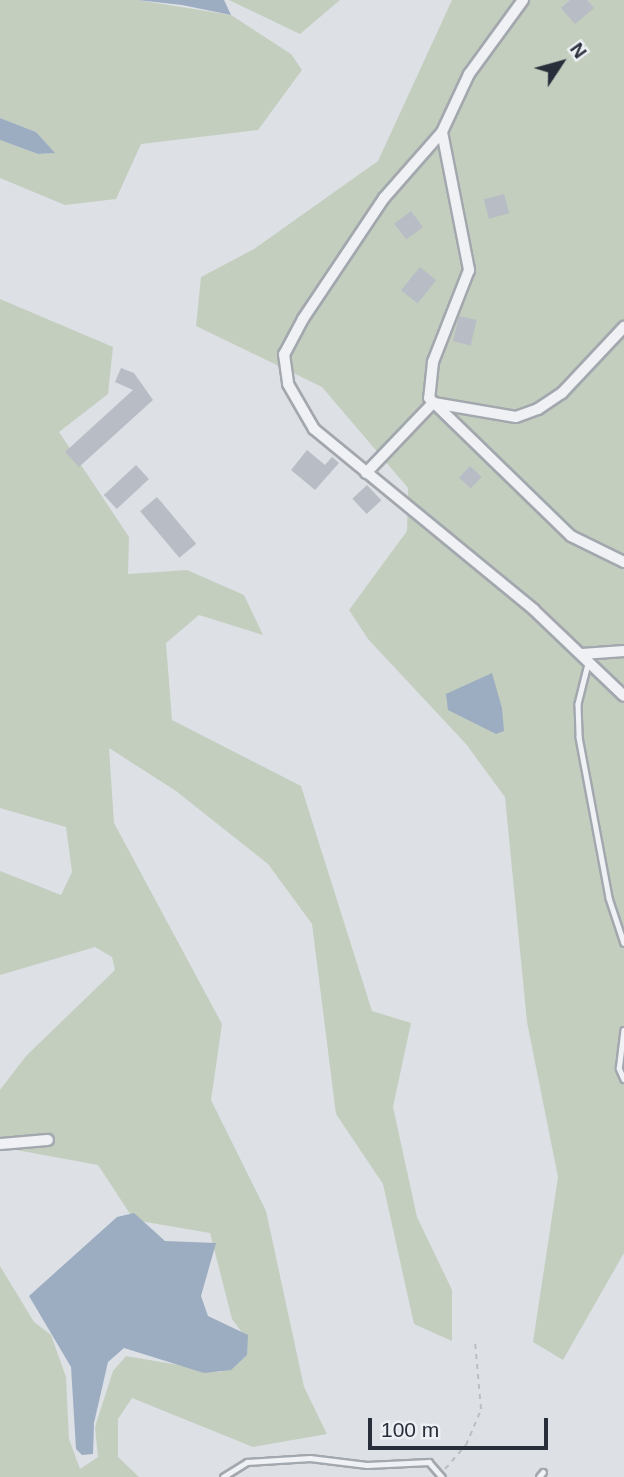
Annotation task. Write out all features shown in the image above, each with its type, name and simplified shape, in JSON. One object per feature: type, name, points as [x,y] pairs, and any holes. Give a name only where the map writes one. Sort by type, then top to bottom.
[{"type":"street","points":[[523,0],[469,74],[442,132],[384,198],[284,354],[297,405],[314,429],[586,657],[624,696]]},
{"type":"street","points":[[442,132],[469,270],[433,362],[426,391],[433,403],[570,536],[624,562]]},
{"type":"street","points":[[433,403],[516,417],[538,409],[562,393],[624,327]]},
{"type":"street","points":[[366,473],[433,403]]},
{"type":"street","points":[[586,657],[624,651]]},
{"type":"street","points":[[0,1143],[48,1140]]},
{"type":"lane","points":[[586,657],[578,704],[579,737],[609,898],[624,943]]},
{"type":"lane","points":[[624,1030],[619,1068],[624,1079]]},
{"type":"lane","points":[[223,1477],[247,1462],[310,1458],[367,1465],[429,1462],[441,1475]]},
{"type":"lane","points":[[539,1477],[543,1472]]},
{"type":"path","points":[[441,1475],[466,1445],[481,1409],[475,1342]]},
{"type":"green space","points":[[0,0],[137,0],[231,15],[291,54],[302,70],[258,130],[141,144],[116,199],[65,205],[0,178],[0,140],[38,154],[54,153],[36,132],[0,118]]},
{"type":"green space","points":[[229,0],[340,0],[300,34]]},
{"type":"green space","points":[[452,0],[624,0],[624,1253],[563,1360],[533,1342],[558,1177],[527,1022],[505,797],[466,744],[368,639],[349,610],[407,531],[408,488],[322,387],[196,326],[201,277],[254,249],[378,161]]},
{"type":"green space","points":[[0,299],[113,347],[108,394],[59,432],[129,537],[128,574],[187,570],[244,595],[263,635],[199,615],[166,643],[172,720],[301,786],[372,1011],[411,1023],[393,1107],[417,1217],[452,1290],[452,1341],[414,1324],[383,1184],[336,1114],[312,924],[268,864],[176,791],[109,748],[114,823],[222,1024],[211,1100],[266,1211],[304,1387],[327,1434],[253,1447],[132,1398],[118,1419],[118,1457],[139,1477],[0,1477],[0,1266],[34,1322],[51,1335],[66,1377],[69,1439],[80,1469],[98,1457],[95,1427],[113,1371],[126,1356],[220,1372],[245,1357],[246,1338],[232,1319],[210,1233],[134,1220],[98,1165],[0,1147],[0,1090],[26,1056],[115,970],[112,957],[95,947],[0,975],[0,871],[61,895],[72,872],[66,827],[0,808]]},
{"type":"water","points":[[137,0],[224,0],[231,15],[182,5]]},
{"type":"water","points":[[0,118],[36,132],[55,153],[38,154],[0,140]]},
{"type":"water","points":[[492,673],[502,708],[504,731],[496,734],[448,710],[446,694]]},
{"type":"water","points":[[134,1213],[165,1241],[216,1243],[201,1296],[208,1316],[248,1335],[247,1355],[231,1370],[204,1373],[124,1348],[108,1362],[94,1423],[93,1454],[82,1455],[76,1449],[71,1367],[29,1296],[117,1217]]},
{"type":"building","points":[[570,0],[587,0],[594,8],[575,24],[561,8]]},
{"type":"building","points":[[504,194],[509,213],[489,219],[484,199]]},
{"type":"building","points":[[411,211],[423,227],[406,240],[394,224]]},
{"type":"building","points":[[420,267],[436,280],[417,304],[401,290]]},
{"type":"building","points":[[459,316],[477,320],[471,345],[453,341]]},
{"type":"building","points":[[121,368],[134,373],[153,400],[79,467],[65,452],[133,390],[115,382]]},
{"type":"building","points":[[307,450],[325,465],[332,457],[339,463],[315,490],[291,470]]},
{"type":"building","points":[[136,465],[149,479],[117,509],[104,495]]},
{"type":"building","points":[[470,466],[482,477],[471,489],[459,478]]},
{"type":"building","points":[[367,485],[381,500],[367,514],[352,499]]},
{"type":"building","points":[[157,497],[196,544],[179,558],[140,511]]}]
